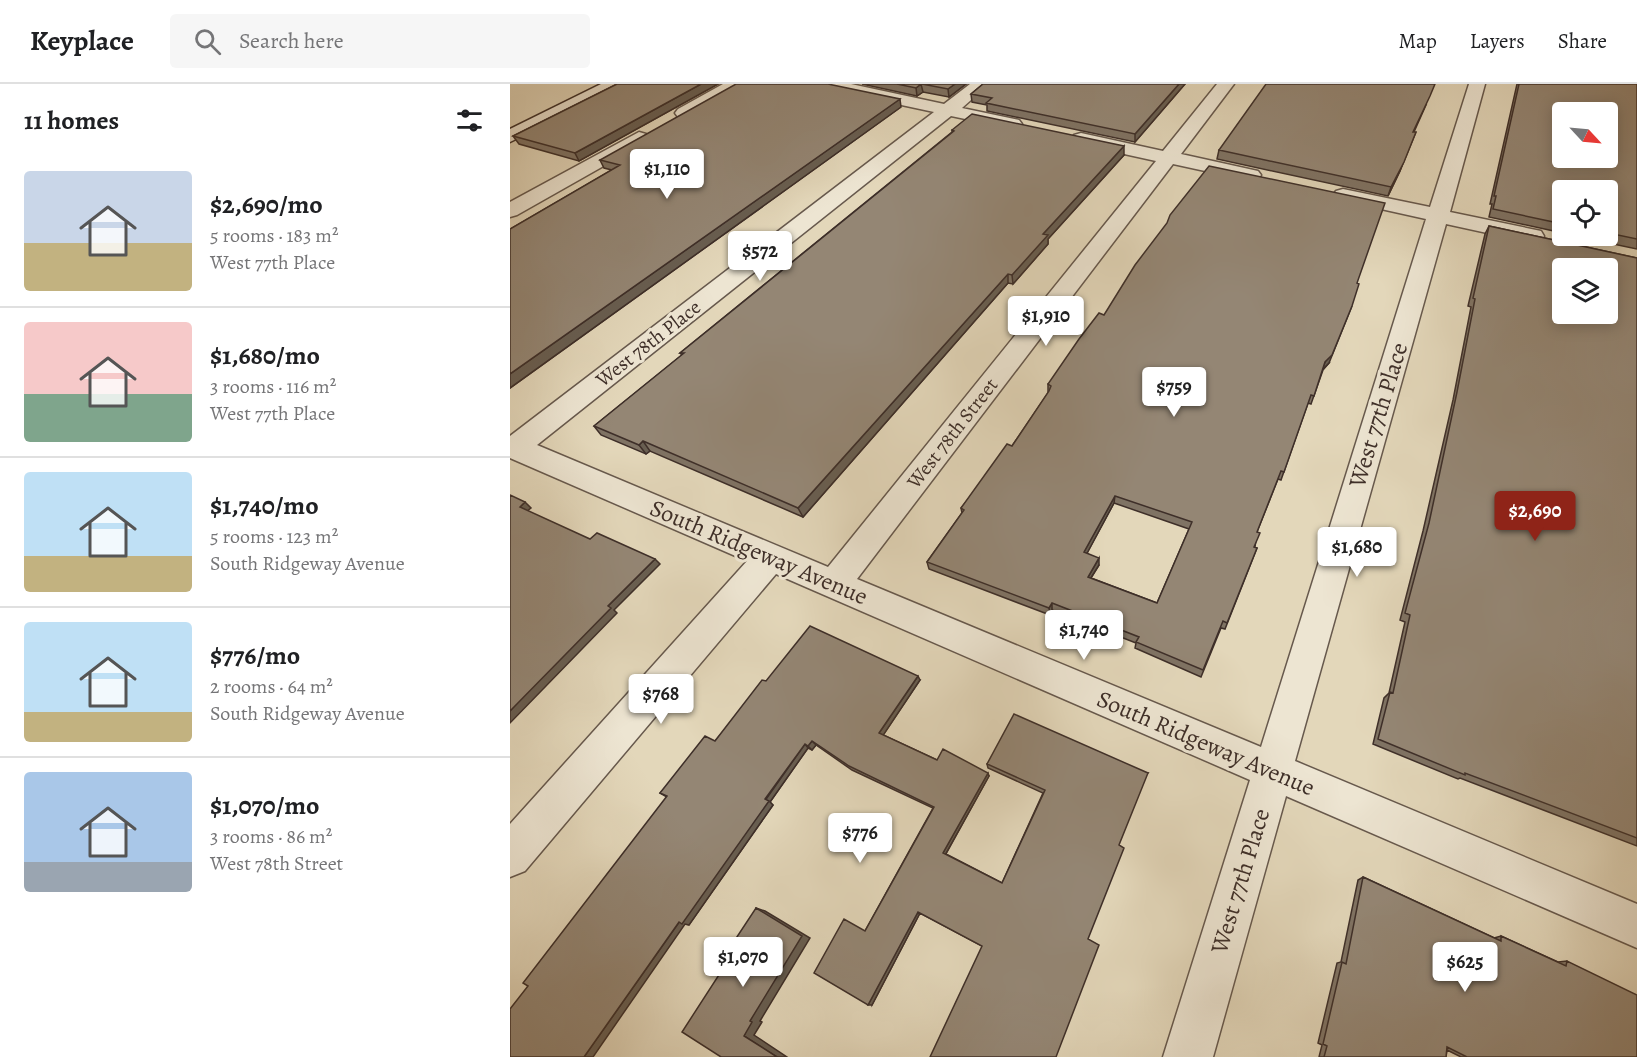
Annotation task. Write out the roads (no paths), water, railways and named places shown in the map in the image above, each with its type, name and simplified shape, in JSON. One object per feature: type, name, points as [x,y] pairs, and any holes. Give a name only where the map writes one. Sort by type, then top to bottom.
[{"type":"street","points":[[510,136],[614,84]]},
{"type":"street","points":[[510,211],[735,84]]},
{"type":"street","points":[[827,84],[1032,128]]},
{"type":"street","name":"West 78th Place","points":[[512,447],[981,84]]},
{"type":"street","name":"West 78th Street","points":[[834,584],[1226,84]]},
{"type":"street","name":"West 77th Place","points":[[1188,1057],[1477,84]]},
{"type":"street","points":[[1066,135],[1267,178]]},
{"type":"street","points":[[1324,191],[1552,239]]},
{"type":"street","name":"South Ridgeway Avenue","points":[[512,447],[1637,926]]},
{"type":"street","points":[[510,856],[771,557]]}]
